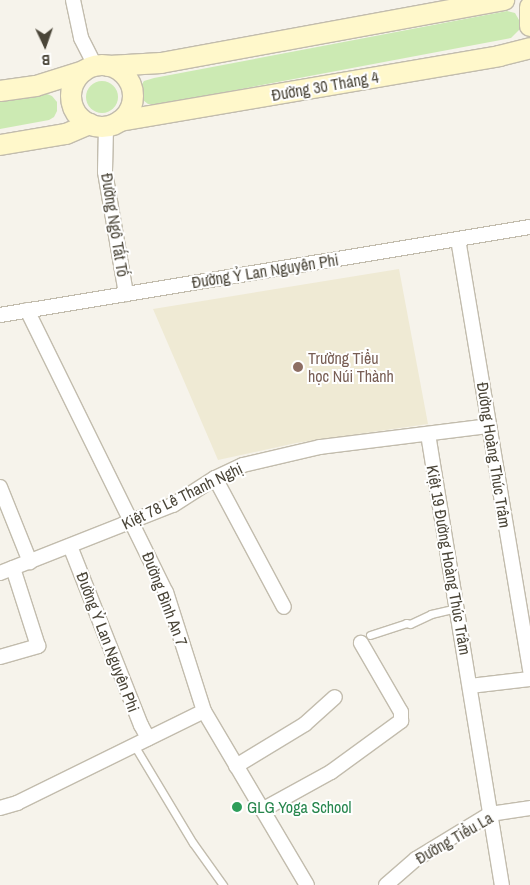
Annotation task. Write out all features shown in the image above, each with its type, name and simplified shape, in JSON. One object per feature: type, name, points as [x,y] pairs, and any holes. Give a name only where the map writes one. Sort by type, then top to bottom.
[{"type":"street","points":[[73,0],[81,38],[96,68],[126,76],[133,95],[127,114],[105,124],[78,114],[72,99],[72,89],[96,68]]},
{"type":"street","points":[[0,91],[36,86],[96,68],[161,63],[504,0]]},
{"type":"street","points":[[530,7],[530,26]]},
{"type":"street","name":"Đường 30 Tháng 4","points":[[0,145],[66,134],[105,124],[499,56],[530,48]]},
{"type":"street","name":"Đường Ngô Tất Tố","points":[[105,124],[105,172],[126,294]]},
{"type":"street","name":"Đường Ỷ Lan Nguyên Phi","points":[[0,315],[530,227]]},
{"type":"street","name":"Đường Hoàng Thúc Trâm","points":[[458,239],[530,671]]},
{"type":"street","name":"Đường Bình An 7","points":[[27,310],[166,592],[204,711],[307,885]]},
{"type":"street","name":"Kiệt 78 Lê Thanh Nghị","points":[[7,571],[173,505],[215,478],[244,465],[320,447],[489,426]]},
{"type":"street","name":"Kiệt 19 Đường Hoàng Thúc Trâm","points":[[428,434],[470,686]]},
{"type":"street","points":[[215,478],[284,607]]},
{"type":"street","points":[[0,487],[30,562]]},
{"type":"street","name":"Đường Ỷ Lan Nguyên Phi","points":[[70,546],[148,738]]},
{"type":"street","points":[[0,657],[38,646],[7,571]]},
{"type":"street","points":[[262,810],[331,772],[401,721],[402,712],[365,639]]},
{"type":"street","points":[[502,885],[470,686],[530,679]]},
{"type":"street","points":[[236,766],[305,724],[335,697]]},
{"type":"street","points":[[0,808],[17,802],[204,711]]},
{"type":"street","name":"Đường Tiểu La","points":[[386,885],[416,859],[490,814],[530,808]]},
{"type":"lane","points":[[365,639],[406,623],[410,624],[431,614],[457,608]]},
{"type":"lane","points":[[134,744],[193,843],[223,885]]},
{"type":"shaded area","name":"Trường Tiểu học Núi Thành","points":[[399,269],[428,424],[296,443],[218,460],[153,309]]},
{"type":"green space","points":[[507,11],[515,13],[519,20],[520,29],[511,38],[162,104],[148,104],[143,100],[141,93],[140,87],[144,81],[154,78]]},
{"type":"green space","points":[[102,81],[108,82],[113,86],[117,91],[117,103],[113,108],[108,112],[102,113],[96,112],[91,108],[87,103],[86,97],[87,91],[91,86],[96,82]]},
{"type":"green space","points":[[45,93],[52,96],[57,102],[57,111],[54,117],[49,120],[0,129],[0,101]]},
{"type":"place","name":"Trường Tiểu học Núi Thành","points":[[298,367]]},
{"type":"place","name":"GLG Yoga School","points":[[237,807]]}]
